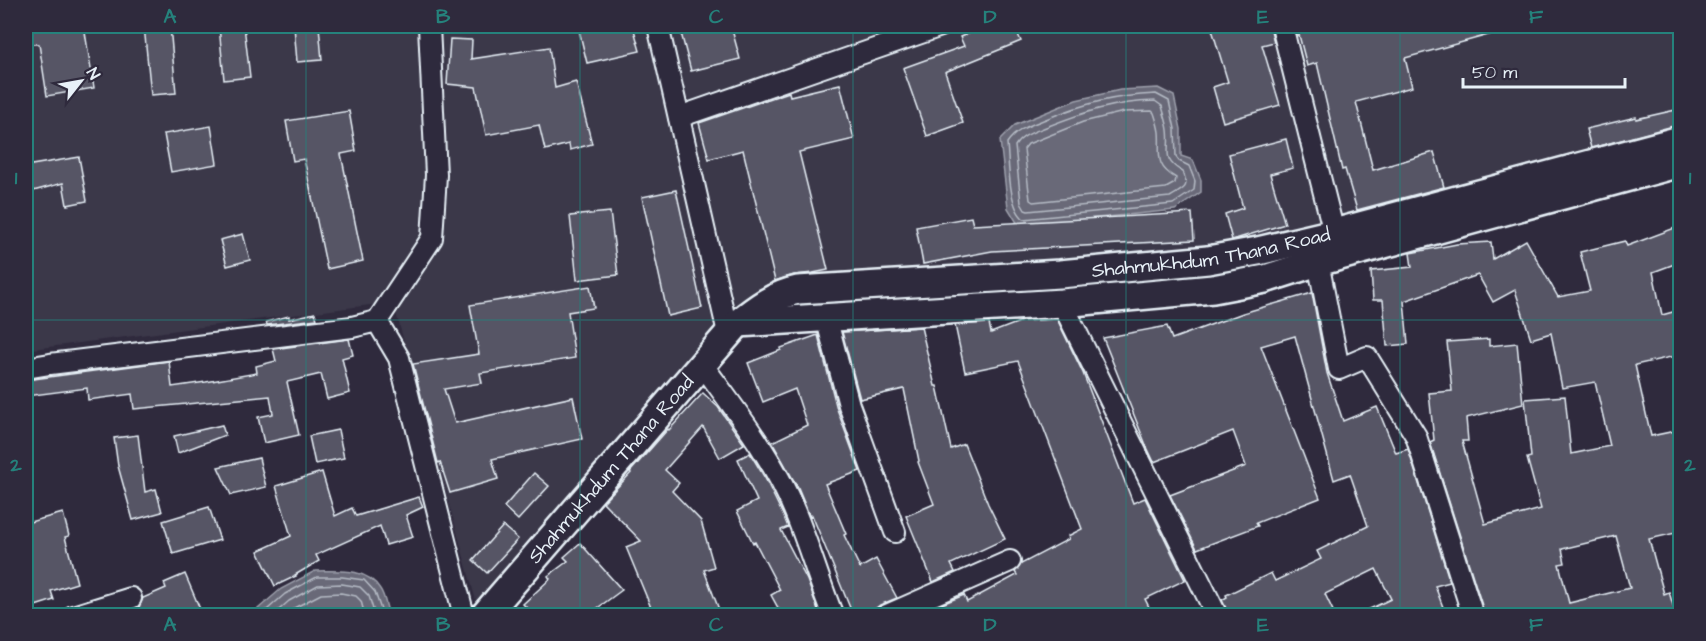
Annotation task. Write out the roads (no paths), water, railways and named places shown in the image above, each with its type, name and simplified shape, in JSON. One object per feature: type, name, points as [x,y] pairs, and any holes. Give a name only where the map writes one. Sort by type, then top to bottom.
[{"type":"main road","name":"Shahmukhdum Thana Road","points":[[484,615],[733,328],[768,300],[783,293],[798,290],[1060,274],[1208,260],[1334,233],[1680,140]]},
{"type":"main road","name":"Shahmukhdum Thana Road","points":[[733,328],[826,316],[1062,303],[1213,289],[1265,279],[1318,262],[1680,163]]},
{"type":"street","points":[[26,368],[352,327],[377,321],[432,238],[436,175],[429,26]]},
{"type":"street","points":[[658,26],[733,328]]},
{"type":"street","points":[[679,117],[941,26]]},
{"type":"street","points":[[1282,26],[1334,233]]},
{"type":"street","points":[[1318,262],[1339,369],[1367,357],[1416,436],[1473,615]]},
{"type":"street","points":[[1062,303],[1217,615]]},
{"type":"street","points":[[826,316],[849,405],[895,532]]},
{"type":"street","points":[[377,321],[399,357],[464,615]]},
{"type":"street","points":[[702,364],[765,453],[794,510],[833,615]]},
{"type":"street","points":[[885,615],[1010,561]]},
{"type":"street","points":[[73,615],[131,598]]},
{"type":"water","points":[[1158,88],[1174,96],[1181,129],[1181,156],[1193,160],[1201,180],[1201,192],[1175,210],[1019,226],[1008,208],[1000,140],[1015,125],[1076,100],[1120,90]]},
{"type":"water","points":[[315,571],[351,572],[367,577],[382,592],[389,615],[251,615],[281,589]]}]
